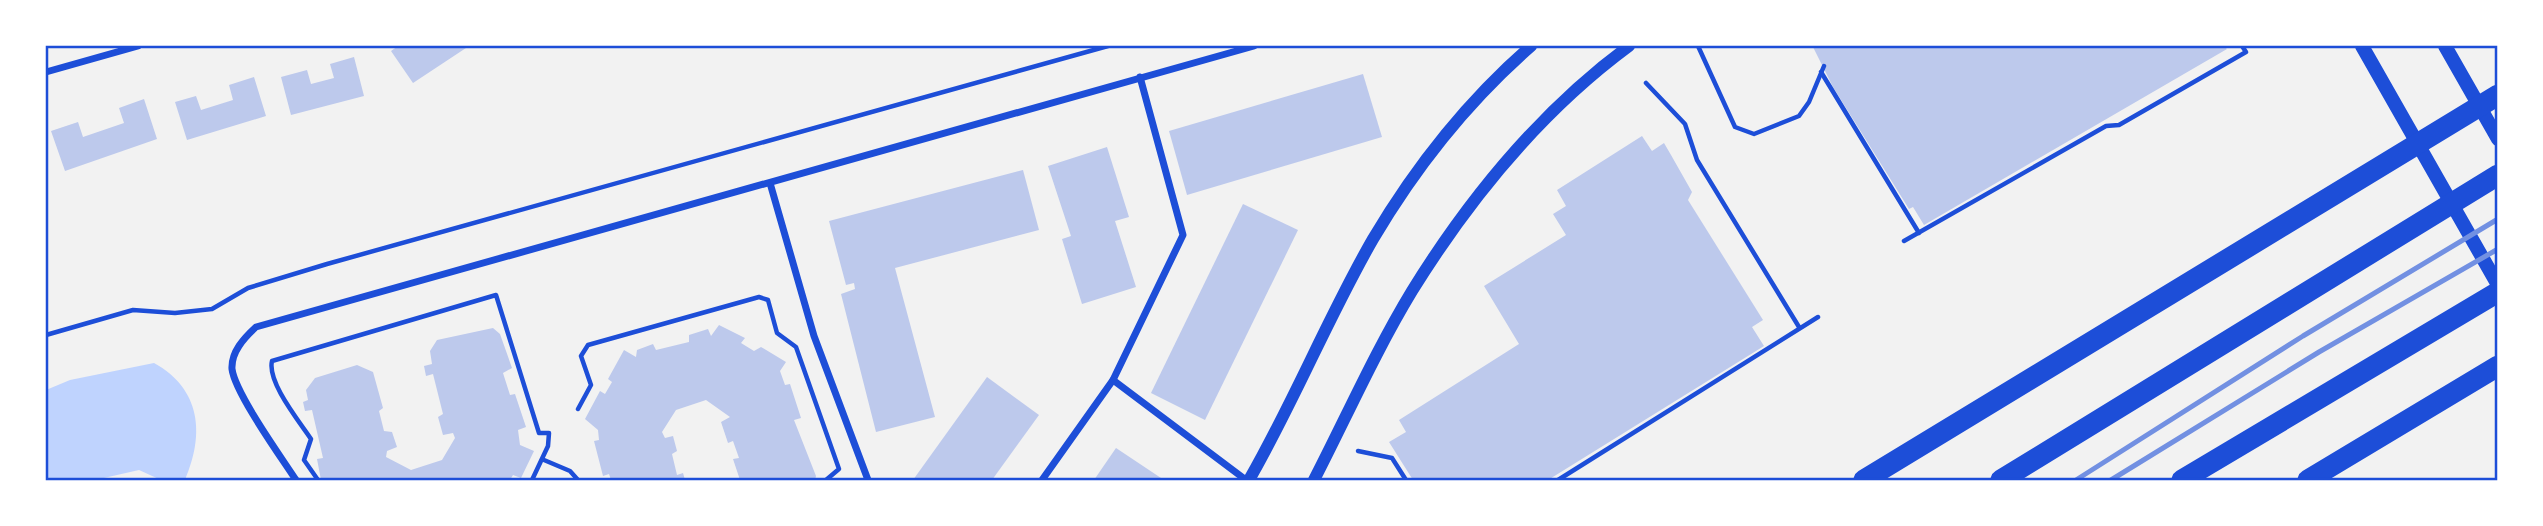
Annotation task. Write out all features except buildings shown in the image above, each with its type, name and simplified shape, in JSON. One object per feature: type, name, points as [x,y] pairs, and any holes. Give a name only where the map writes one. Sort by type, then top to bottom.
[{"type":"highway","points":[[1864,481],[2497,95]]},
{"type":"highway","points":[[2001,481],[2497,175]]},
{"type":"highway","points":[[2182,481],[2497,292]]},
{"type":"highway","points":[[2308,481],[2497,366]]},
{"type":"highway","points":[[1886,481],[1973,415]]},
{"type":"main road","points":[[2362,46],[2497,285]]},
{"type":"main road","points":[[2445,46],[2497,139]]},
{"type":"street","points":[[46,72],[138,46]]},
{"type":"street","points":[[296,481],[240,390],[232,369],[240,342],[256,327],[1254,46]]},
{"type":"street","points":[[1113,380],[1248,481],[1356,272],[1393,207],[1466,111],[1531,46]]},
{"type":"street","points":[[1314,481],[1394,322],[1456,226],[1534,131],[1590,77],[1629,46]]},
{"type":"street","points":[[1042,481],[1113,380],[1183,235],[1140,77]]},
{"type":"street","points":[[770,183],[814,336],[868,481]]},
{"type":"path","points":[[46,335],[133,310],[175,313],[212,309],[248,288],[327,264],[1108,46]]},
{"type":"path","points":[[1698,46],[1735,127],[1754,134],[1799,116],[1809,102],[1824,66]]},
{"type":"path","points":[[1903,241],[2044,160],[2106,126],[2119,125],[2246,52],[2242,46]]},
{"type":"path","points":[[1820,72],[1919,233]]},
{"type":"path","points":[[1646,83],[1685,124],[1697,160],[1799,327]]},
{"type":"path","points":[[318,481],[304,460],[311,439],[276,384],[270,371],[272,361],[496,295],[539,433],[549,433],[544,460],[533,481]]},
{"type":"path","points":[[578,409],[592,384],[581,356],[588,345],[759,297],[768,299],[778,333],[796,347],[839,469],[826,481]]},
{"type":"path","points":[[1558,481],[1818,317]]},
{"type":"path","points":[[1358,452],[1392,458],[1406,481]]},
{"type":"path","points":[[544,460],[570,471],[578,481]]},
{"type":"water","points":[[154,363],[181,386],[190,399],[195,414],[195,446],[185,480],[161,480],[139,470],[95,480],[46,480],[46,390],[70,380]]},
{"type":"railway","points":[[2076,480],[2303,336],[2498,219]]},
{"type":"railway","points":[[2111,480],[2319,352],[2498,249]]}]
